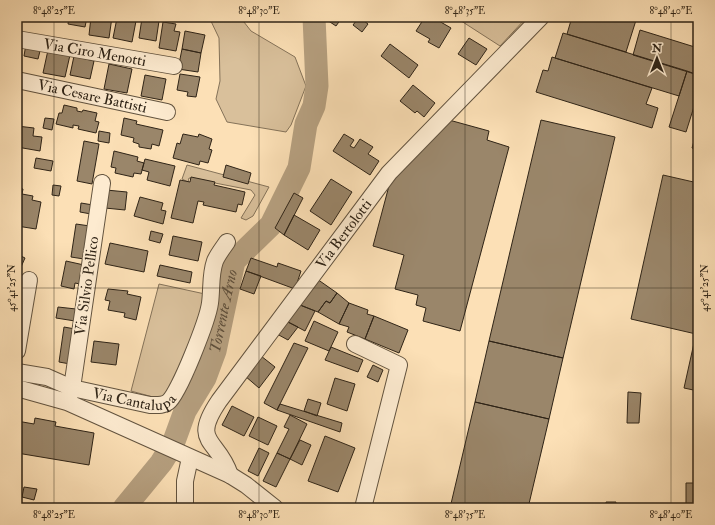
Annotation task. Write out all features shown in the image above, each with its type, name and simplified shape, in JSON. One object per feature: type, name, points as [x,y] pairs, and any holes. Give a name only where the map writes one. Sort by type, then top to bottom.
[{"type":"street","name":"Via Bertolotti","points":[[230,475],[226,464],[206,437],[205,425],[215,406],[389,173],[541,17]]},
{"type":"street","name":"Via Ciro Menotti","points":[[17,39],[174,66]]},
{"type":"street","name":"Via Cesare Battisti","points":[[17,80],[167,112]]},
{"type":"street","name":"Via Silvio Pellico","points":[[69,395],[102,183]]},
{"type":"street","name":"Via Cantalupa","points":[[17,388],[159,406],[170,402],[178,388],[201,332],[210,304],[211,278],[216,260],[227,242]]},
{"type":"street","points":[[17,351],[28,280]]},
{"type":"street","points":[[355,344],[399,365],[363,508]]},
{"type":"street","points":[[17,372],[47,377],[69,395]]},
{"type":"street","name":"Via Cantalupa","points":[[69,395],[152,442],[230,475],[275,508]]},
{"type":"street","points":[[185,508],[184,481],[186,456]]},
{"type":"shaded area","points":[[209,17],[240,17],[251,31],[295,57],[306,86],[291,125],[286,132],[227,122],[216,99],[220,81],[219,38]]},
{"type":"shaded area","points":[[455,17],[527,17],[500,46]]},
{"type":"shaded area","points":[[187,165],[269,187],[253,216],[246,220],[241,218],[255,195],[251,190],[189,178],[188,182],[182,179]]},
{"type":"shaded area","points":[[159,284],[205,294],[194,338],[164,400],[131,391]]},
{"type":"building","points":[[69,17],[87,17],[85,27],[68,24]]},
{"type":"building","points":[[91,17],[112,17],[109,38],[89,35]]},
{"type":"building","points":[[330,17],[338,17],[341,19],[336,26],[327,20]]},
{"type":"building","points":[[359,17],[368,24],[362,32],[353,25]]},
{"type":"building","points":[[425,17],[432,17],[451,28],[439,48],[428,42],[430,39],[416,31]]},
{"type":"building","points":[[572,17],[637,17],[626,52],[567,34]]},
{"type":"building","points":[[117,18],[136,21],[132,42],[113,38]]},
{"type":"building","points":[[142,18],[159,21],[156,41],[139,38]]},
{"type":"building","points":[[163,22],[176,24],[174,31],[180,32],[176,51],[159,48]]},
{"type":"building","points":[[640,30],[698,48],[698,75],[633,55]]},
{"type":"building","points":[[185,31],[205,35],[201,53],[182,49]]},
{"type":"building","points":[[563,33],[687,71],[679,96],[555,58]]},
{"type":"building","points":[[469,38],[487,49],[476,65],[458,54]]},
{"type":"building","points":[[26,44],[41,47],[38,59],[24,56]]},
{"type":"building","points":[[390,44],[418,65],[409,78],[381,56]]},
{"type":"building","points":[[182,49],[201,53],[198,72],[178,69]]},
{"type":"building","points":[[48,50],[70,55],[65,77],[43,73]]},
{"type":"building","points":[[74,56],[94,61],[90,79],[70,75]]},
{"type":"building","points":[[552,57],[652,88],[646,104],[658,108],[652,128],[536,92],[543,70],[548,71]]},
{"type":"building","points":[[109,64],[132,69],[127,93],[104,89]]},
{"type":"building","points":[[687,71],[698,75],[698,94],[686,132],[669,127]]},
{"type":"building","points":[[180,74],[200,77],[196,97],[187,96],[188,92],[177,90]]},
{"type":"building","points":[[145,75],[166,79],[162,100],[141,96]]},
{"type":"building","points":[[413,85],[435,103],[424,117],[417,111],[415,113],[400,101]]},
{"type":"building","points":[[64,105],[77,108],[77,111],[82,112],[83,110],[97,113],[95,121],[99,122],[96,133],[78,129],[79,126],[73,125],[73,128],[56,124],[59,113],[62,113]]},
{"type":"building","points":[[45,118],[54,119],[52,130],[43,128]]},
{"type":"building","points":[[124,118],[137,121],[136,124],[163,130],[159,146],[152,144],[151,149],[139,147],[139,144],[133,142],[134,138],[121,135]]},
{"type":"building","points":[[449,120],[489,131],[487,140],[509,147],[460,331],[423,321],[426,308],[416,305],[418,295],[395,289],[404,255],[373,246],[390,182]]},
{"type":"building","points":[[541,120],[615,137],[563,358],[489,341]]},
{"type":"building","points":[[17,126],[34,128],[33,136],[42,137],[40,151],[17,147]]},
{"type":"building","points":[[698,127],[698,150],[692,148]]},
{"type":"building","points":[[99,131],[110,133],[109,143],[98,141]]},
{"type":"building","points":[[183,134],[198,137],[199,134],[212,139],[209,149],[212,150],[208,163],[200,161],[199,165],[173,158],[177,143],[180,144]]},
{"type":"building","points":[[344,134],[354,140],[350,146],[354,148],[360,139],[373,147],[368,154],[379,161],[370,175],[333,151]]},
{"type":"building","points":[[84,141],[99,144],[92,184],[77,181]]},
{"type":"building","points":[[114,151],[138,157],[137,161],[144,163],[141,174],[134,173],[133,177],[115,173],[116,168],[111,167]]},
{"type":"building","points":[[36,158],[53,161],[51,171],[34,168]]},
{"type":"building","points":[[145,159],[175,166],[170,186],[147,180],[149,172],[142,170]]},
{"type":"building","points":[[226,165],[251,173],[248,184],[223,177]]},
{"type":"building","points":[[663,175],[698,183],[698,325],[696,334],[631,319]]},
{"type":"building","points":[[191,177],[215,182],[214,185],[245,192],[242,205],[238,204],[236,212],[203,205],[204,202],[198,201],[193,223],[171,218],[180,180],[190,182]]},
{"type":"building","points":[[331,179],[352,192],[331,225],[310,211]]},
{"type":"building","points":[[53,185],[61,186],[59,196],[52,195]]},
{"type":"building","points":[[17,188],[23,189],[22,194],[33,196],[32,200],[41,202],[36,229],[17,226]]},
{"type":"building","points":[[106,190],[127,192],[125,210],[105,208]]},
{"type":"building","points":[[294,193],[303,198],[284,235],[275,228]]},
{"type":"building","points":[[140,197],[163,203],[161,210],[166,211],[163,224],[134,216]]},
{"type":"building","points":[[81,203],[93,205],[91,214],[80,212]]},
{"type":"building","points":[[294,215],[320,230],[308,250],[284,235]]},
{"type":"building","points":[[76,224],[90,226],[84,259],[71,257]]},
{"type":"building","points":[[151,231],[163,234],[160,243],[149,240]]},
{"type":"building","points":[[173,236],[202,242],[198,261],[169,255]]},
{"type":"building","points":[[110,243],[148,251],[144,272],[105,264]]},
{"type":"building","points":[[17,254],[25,258],[17,276]]},
{"type":"building","points":[[251,258],[277,267],[278,263],[301,271],[295,289],[246,271]]},
{"type":"building","points":[[66,261],[84,265],[80,284],[75,283],[74,289],[61,286]]},
{"type":"building","points":[[160,265],[192,272],[190,283],[157,276]]},
{"type":"building","points":[[246,271],[261,276],[254,294],[240,289]]},
{"type":"building","points":[[317,279],[337,293],[330,303],[326,301],[318,312],[300,305]]},
{"type":"building","points":[[108,289],[128,291],[127,294],[141,297],[136,320],[124,317],[125,313],[108,310],[110,301],[105,300]]},
{"type":"building","points":[[337,293],[349,303],[339,324],[318,312],[326,301],[330,303]]},
{"type":"building","points":[[349,303],[368,310],[367,314],[374,316],[365,339],[347,332],[349,327],[339,324]]},
{"type":"building","points":[[300,305],[315,311],[305,331],[288,322]]},
{"type":"building","points":[[58,307],[76,309],[75,321],[56,318]]},
{"type":"building","points":[[374,316],[408,330],[399,353],[365,339]]},
{"type":"building","points":[[314,321],[338,332],[329,351],[305,341]]},
{"type":"building","points":[[288,322],[298,327],[288,340],[277,334]]},
{"type":"building","points":[[64,327],[75,329],[70,364],[59,362]]},
{"type":"building","points":[[696,334],[698,334],[698,391],[684,388]]},
{"type":"building","points":[[94,341],[119,344],[116,365],[91,362]]},
{"type":"building","points":[[489,341],[563,358],[549,419],[475,402]]},
{"type":"building","points":[[294,343],[308,348],[277,410],[264,403]]},
{"type":"building","points":[[331,347],[363,360],[358,372],[325,360]]},
{"type":"building","points":[[261,356],[275,367],[259,388],[245,376]]},
{"type":"building","points":[[373,365],[383,370],[378,382],[367,377]]},
{"type":"building","points":[[335,378],[355,384],[347,411],[327,404]]},
{"type":"building","points":[[628,392],[641,393],[639,423],[627,423]]},
{"type":"building","points":[[308,399],[321,403],[317,416],[304,411]]},
{"type":"building","points":[[475,402],[549,419],[528,508],[450,508]]},
{"type":"building","points":[[280,404],[342,423],[340,432],[277,410]]},
{"type":"building","points":[[232,406],[254,417],[244,436],[222,425]]},
{"type":"building","points":[[290,415],[307,424],[290,459],[277,453],[289,429],[284,427]]},
{"type":"building","points":[[258,417],[277,426],[268,445],[249,436]]},
{"type":"building","points":[[35,418],[56,422],[55,426],[94,433],[89,465],[17,453],[17,421],[34,424]]},
{"type":"building","points":[[325,436],[355,448],[338,492],[308,481]]},
{"type":"building","points":[[300,440],[311,445],[302,465],[290,459]]},
{"type":"building","points":[[259,448],[269,453],[258,476],[248,471]]},
{"type":"building","points":[[277,453],[290,459],[276,487],[263,481]]},
{"type":"building","points":[[17,476],[21,476],[17,499]]},
{"type":"building","points":[[686,483],[698,483],[698,506],[686,506]]},
{"type":"building","points":[[24,487],[37,489],[34,500],[22,497]]},
{"type":"building","points":[[606,502],[616,502],[615,508],[606,508]]},
{"type":"waterway","name":"Torrente Arno","points":[[124,508],[161,463],[173,444],[185,411],[205,378],[215,351],[234,261],[271,225],[299,168],[306,124],[314,106],[317,86],[314,17]]}]
